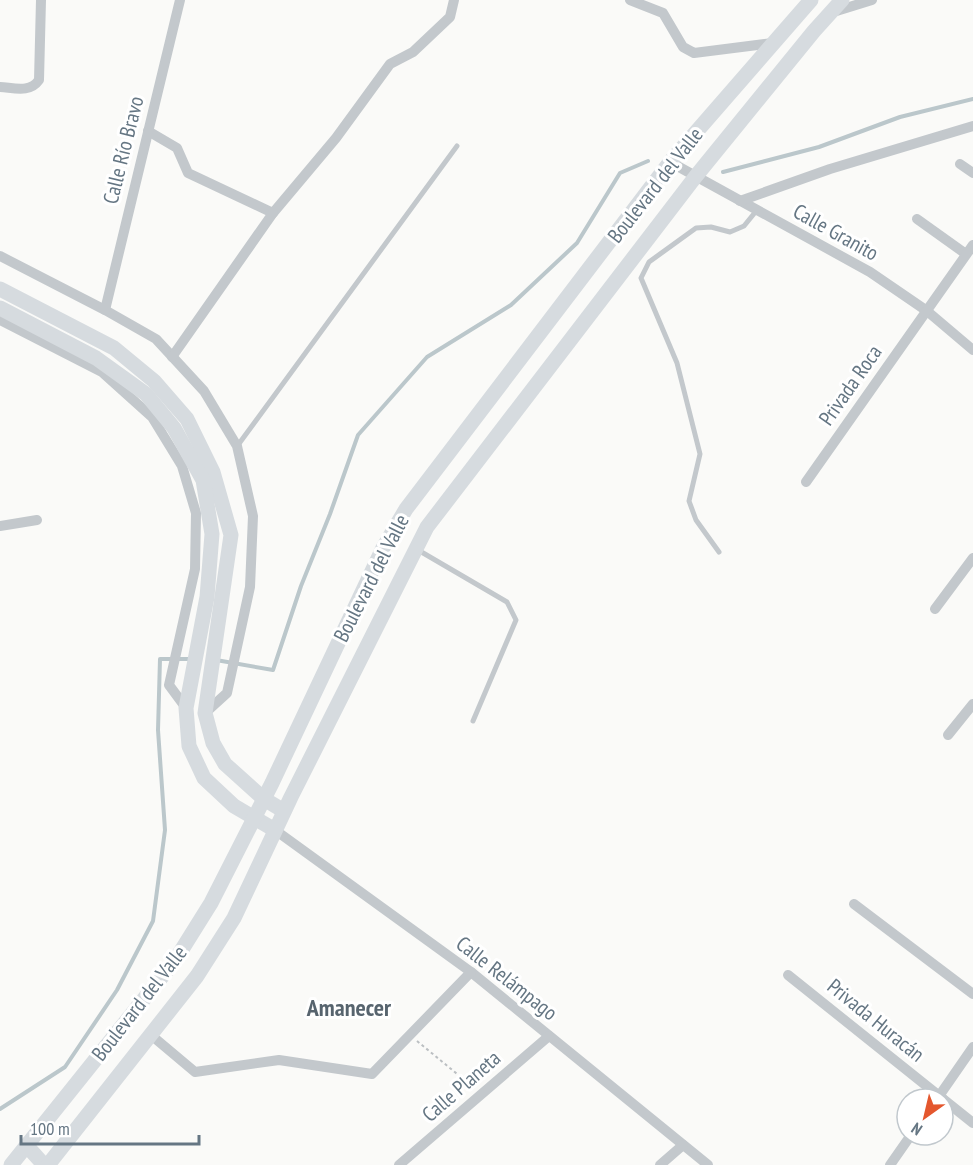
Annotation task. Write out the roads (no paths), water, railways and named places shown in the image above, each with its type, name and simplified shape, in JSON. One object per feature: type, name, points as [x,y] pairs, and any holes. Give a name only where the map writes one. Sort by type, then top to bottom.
[{"type":"street","points":[[0,87],[27,89],[39,80],[41,0]]},
{"type":"street","name":"Calle Río Bravo","points":[[105,310],[180,0]]},
{"type":"street","points":[[172,357],[273,213],[336,138],[390,64],[414,52],[450,17],[454,0]]},
{"type":"street","points":[[630,0],[663,13],[683,47],[694,53],[773,43]]},
{"type":"street","name":"Boulevard del Valle","points":[[10,1165],[176,959],[211,903],[255,818],[383,548],[406,509],[670,162],[811,0]]},
{"type":"street","name":"Boulevard del Valle","points":[[48,1165],[197,976],[234,918],[284,811],[427,527],[696,176],[842,0]]},
{"type":"street","points":[[830,13],[872,0]]},
{"type":"street","points":[[740,201],[830,169],[973,126]]},
{"type":"street","points":[[148,131],[177,148],[188,173],[273,213]]},
{"type":"street","name":"Calle Granito","points":[[670,162],[870,272],[927,311],[973,351]]},
{"type":"street","points":[[960,164],[973,173]]},
{"type":"street","points":[[917,219],[970,250]]},
{"type":"street","name":"Privada Roca","points":[[806,482],[970,250]]},
{"type":"street","points":[[0,256],[156,339],[204,391],[237,447],[254,516],[250,587],[227,693],[205,713]]},
{"type":"street","points":[[0,289],[114,348],[154,381],[187,419],[213,472],[231,535],[205,713],[213,743],[225,764],[264,799],[284,811]]},
{"type":"street","points":[[0,308],[96,358],[146,394],[174,428],[203,480],[212,534],[207,597],[186,708],[189,746],[204,778],[234,806],[275,830]]},
{"type":"street","points":[[0,320],[102,372],[152,417],[182,466],[196,513],[195,569],[169,685],[186,708]]},
{"type":"street","points":[[0,526],[37,520]]},
{"type":"street","points":[[935,609],[973,558]]},
{"type":"street","points":[[948,735],[973,704]]},
{"type":"street","name":"Calle Relámpago","points":[[275,830],[471,972],[708,1165]]},
{"type":"street","points":[[854,904],[973,994]]},
{"type":"street","points":[[152,1035],[195,1072],[279,1060],[372,1074],[471,972]]},
{"type":"street","name":"Privada Huracán","points":[[788,975],[926,1087]]},
{"type":"street","name":"Calle Planeta","points":[[399,1165],[549,1036]]},
{"type":"street","points":[[947,1087],[973,1047]]},
{"type":"street","name":"Privada Huracán","points":[[955,1109],[973,1123]]},
{"type":"street","points":[[660,1165],[683,1145]]},
{"type":"street","points":[[27,1146],[44,1165]]},
{"type":"street","points":[[890,1165],[903,1147]]},
{"type":"lane","points":[[237,447],[457,146]]},
{"type":"lane","points":[[719,552],[696,520],[689,501],[700,454],[677,363],[647,298],[641,278],[649,262],[696,228],[730,232],[744,226],[757,210]]},
{"type":"lane","points":[[416,549],[507,602],[516,621],[473,721]]},
{"type":"waterway","points":[[723,172],[819,147],[900,117],[973,99]]},
{"type":"waterway","points":[[216,660],[273,670],[301,586],[358,435],[427,357],[511,305],[577,243],[620,173],[648,161]]},
{"type":"waterway","points":[[0,1109],[65,1067],[117,990],[153,921],[165,830],[158,730],[160,659],[190,659]]},
{"type":"district","name":"Amanecer","points":[[349,1007]]}]
